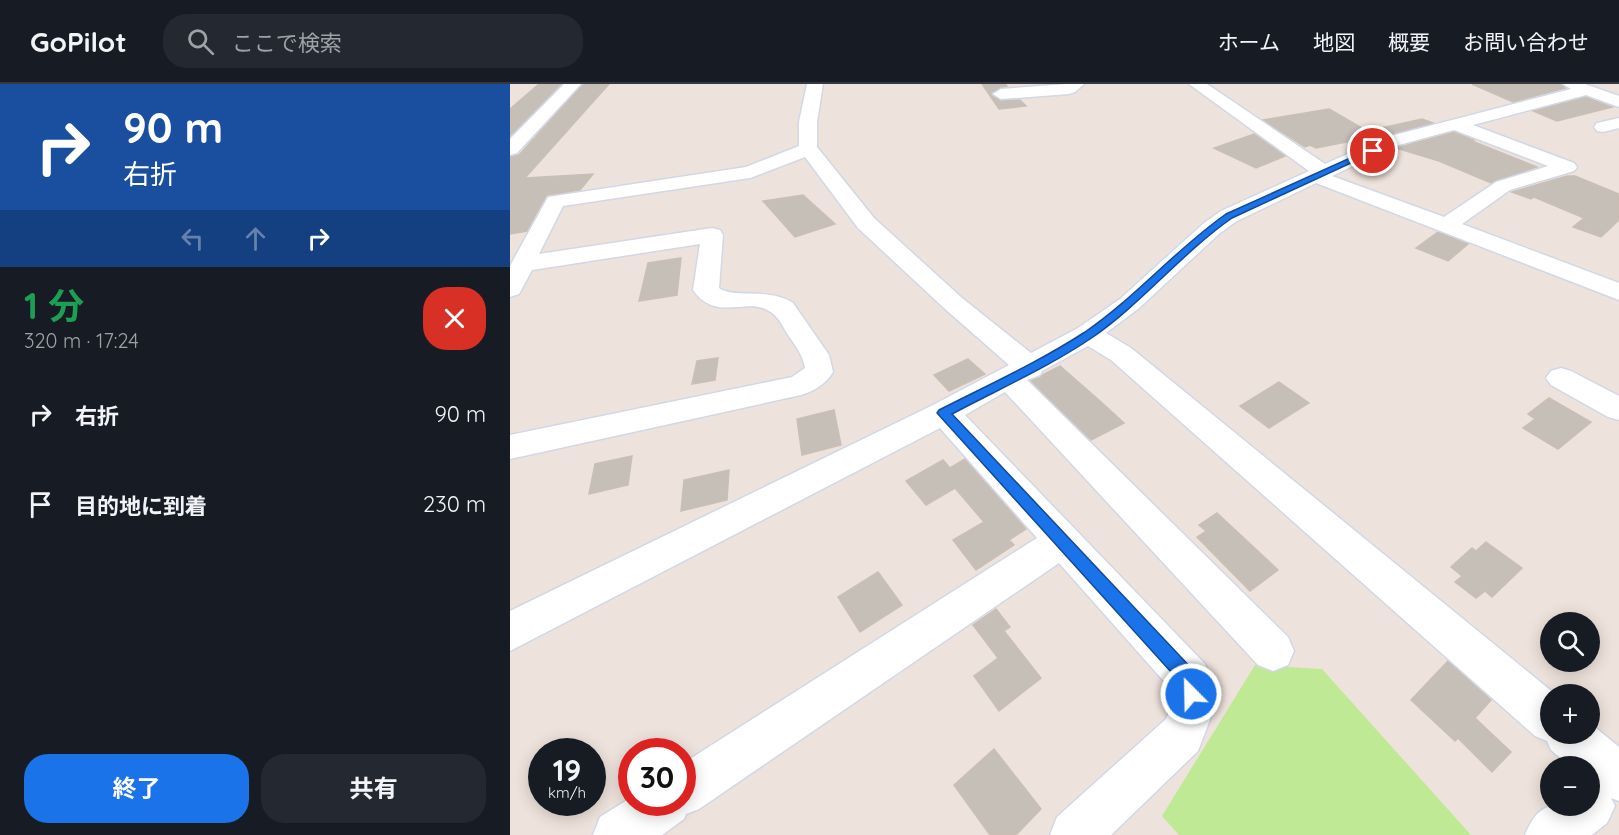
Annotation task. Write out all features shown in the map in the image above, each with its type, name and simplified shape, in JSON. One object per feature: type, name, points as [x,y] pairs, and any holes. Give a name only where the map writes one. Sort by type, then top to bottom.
[{"type":"street","points":[[510,149],[573,84]]},
{"type":"street","points":[[815,84],[808,122],[808,149],[818,158],[866,223],[953,303],[1273,651]]},
{"type":"street","points":[[1001,94],[1069,89],[1075,87],[1076,84]]},
{"type":"street","points":[[1197,84],[1321,174],[1446,226],[1619,292]]},
{"type":"street","points":[[510,632],[1020,374],[1088,334],[1129,304],[1212,228],[1229,216],[1389,142],[1579,87],[1619,102]]},
{"type":"street","points":[[1446,226],[1503,186],[1567,167],[1454,124]]},
{"type":"street","points":[[510,289],[555,201],[750,172],[808,149]]},
{"type":"street","points":[[510,447],[801,385],[819,372],[819,361],[784,309],[760,299],[712,298],[706,290],[712,235],[523,264]]},
{"type":"street","points":[[1088,334],[1120,354],[1540,711]]},
{"type":"street","points":[[1561,378],[1619,409]]},
{"type":"street","points":[[944,413],[1190,680],[1192,709],[1182,735],[1075,835]]},
{"type":"street","points":[[696,783],[1062,541]]},
{"type":"street","points":[[1580,744],[1619,777]]},
{"type":"street","points":[[1600,798],[1619,784]]},
{"type":"street","points":[[618,835],[646,816]]},
{"type":"street","points":[[1550,835],[1575,816]]},
{"type":"green space","points":[[1255,665],[1322,669],[1471,835],[1179,835],[1162,816]]},
{"type":"building","points":[[539,84],[561,84],[510,136],[510,109]]},
{"type":"building","points":[[583,84],[609,84],[525,178],[593,174],[580,190],[546,196],[527,231],[510,234],[510,157],[519,155]]},
{"type":"building","points":[[982,84],[1005,84],[1007,86],[992,92],[992,96],[1001,101],[1020,100],[1026,106],[999,109]]},
{"type":"building","points":[[1472,84],[1561,84],[1565,88],[1513,102]]},
{"type":"building","points":[[1586,97],[1612,107],[1557,121],[1533,111]]},
{"type":"building","points":[[1329,109],[1367,131],[1422,119],[1433,123],[1372,140],[1367,138],[1316,148],[1310,145],[1305,147],[1263,120]]},
{"type":"building","points":[[1454,132],[1537,167],[1491,183],[1439,161],[1396,148]]},
{"type":"building","points":[[1254,134],[1285,156],[1256,168],[1214,148]]},
{"type":"building","points":[[1567,176],[1575,176],[1619,194],[1619,220],[1601,237],[1573,227],[1584,218],[1534,197],[1531,199],[1512,192]]},
{"type":"building","points":[[803,195],[835,224],[795,237],[763,201]]},
{"type":"building","points":[[1438,232],[1468,244],[1448,261],[1416,248]]},
{"type":"building","points":[[681,258],[677,295],[639,301],[648,263]]},
{"type":"building","points":[[718,358],[715,380],[692,384],[697,361]]},
{"type":"building","points":[[968,359],[985,374],[949,391],[934,375]]},
{"type":"building","points":[[1060,366],[1124,423],[1091,440],[1031,381]]},
{"type":"building","points":[[1279,382],[1309,403],[1269,428],[1240,406]]},
{"type":"building","points":[[1549,398],[1591,422],[1558,449],[1523,428],[1535,419],[1528,414]]},
{"type":"building","points":[[834,410],[841,445],[802,455],[797,419]]},
{"type":"building","points":[[632,456],[628,485],[589,494],[595,464]]},
{"type":"building","points":[[965,459],[1026,529],[1009,540],[1014,545],[976,570],[953,540],[984,522],[955,488],[926,505],[906,481],[943,460],[950,468]]},
{"type":"building","points":[[729,470],[727,500],[681,511],[684,480]]},
{"type":"building","points":[[1217,513],[1278,570],[1250,591],[1197,537],[1206,531],[1199,525]]},
{"type":"building","points":[[1486,542],[1522,568],[1492,597],[1485,591],[1476,598],[1455,582],[1462,576],[1451,567],[1472,548],[1476,551]]},
{"type":"building","points":[[878,572],[902,605],[860,632],[838,597]]},
{"type":"building","points":[[996,609],[1010,627],[1004,631],[1041,678],[999,711],[974,676],[998,658],[973,625]]},
{"type":"building","points":[[1448,661],[1491,700],[1475,718],[1511,752],[1492,772],[1458,738],[1455,741],[1411,700]]},
{"type":"building","points":[[994,749],[1041,809],[1016,835],[990,835],[954,785]]},
{"type":"route","points":[[1191,694],[1190,680],[944,413],[1030,368],[1088,334],[1129,304],[1212,228],[1229,216],[1373,151]]}]
